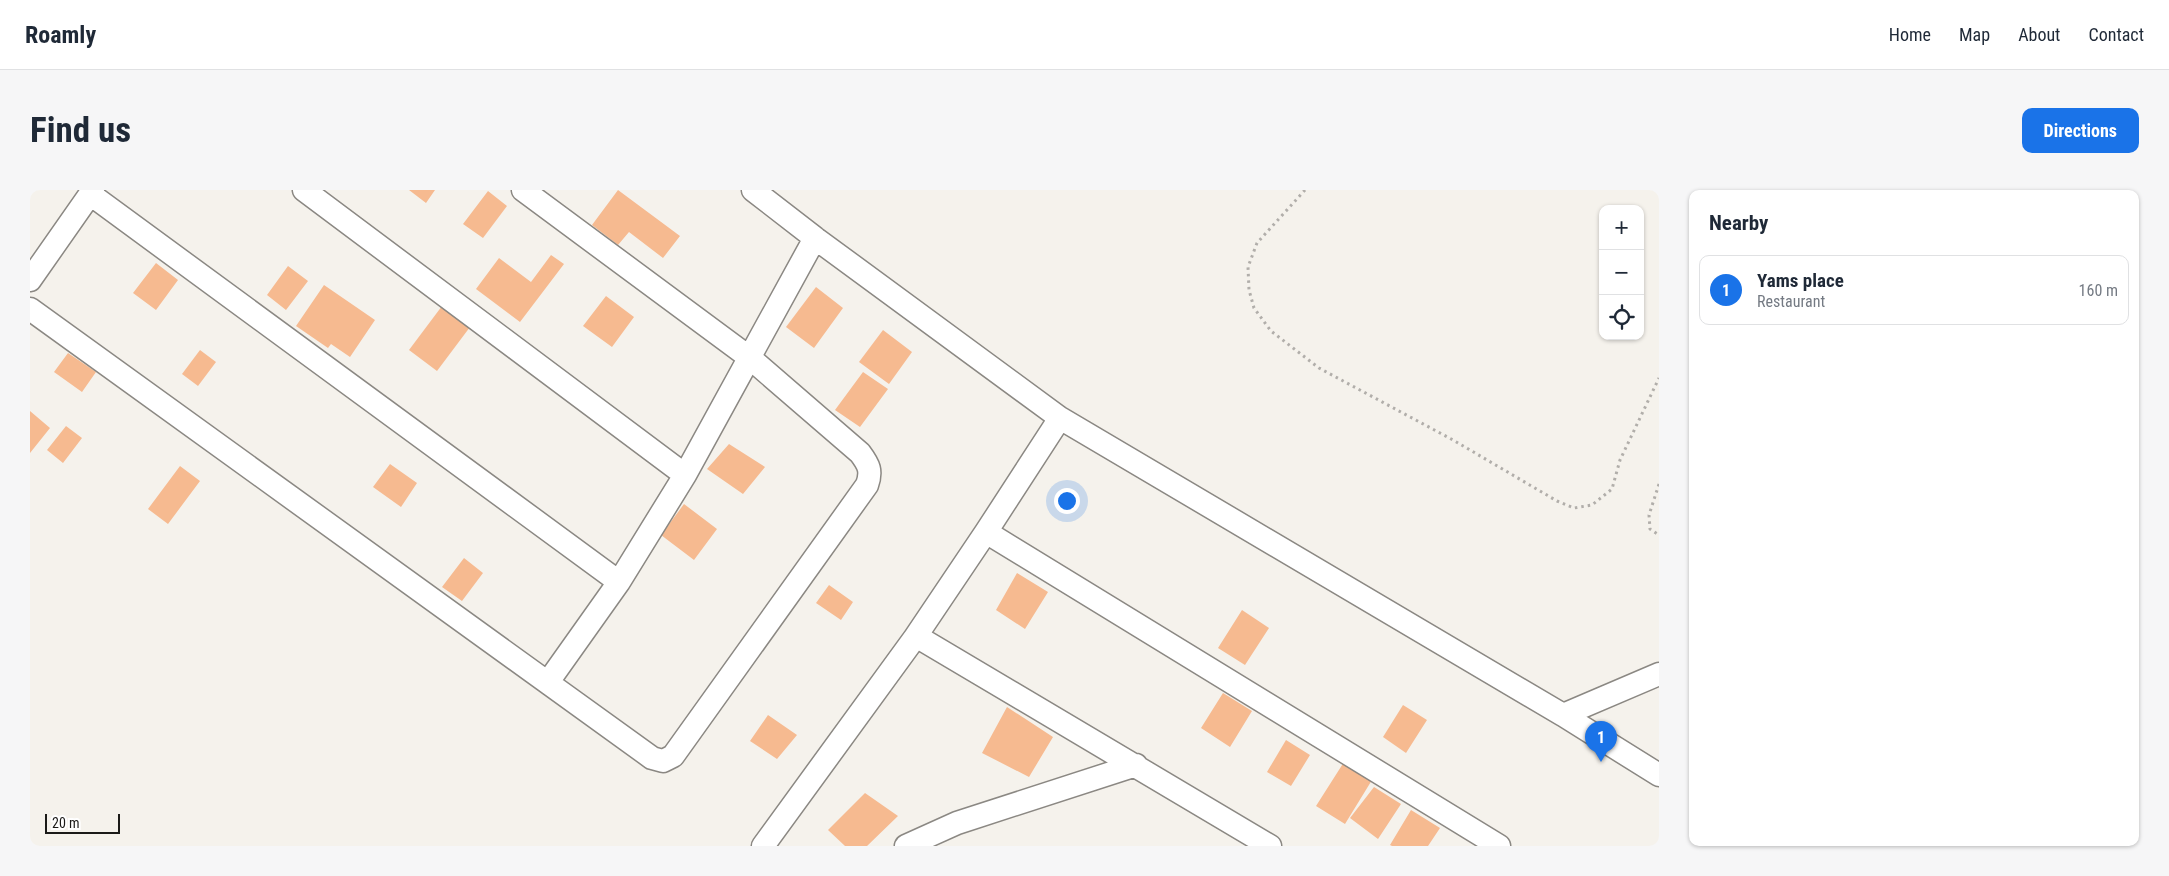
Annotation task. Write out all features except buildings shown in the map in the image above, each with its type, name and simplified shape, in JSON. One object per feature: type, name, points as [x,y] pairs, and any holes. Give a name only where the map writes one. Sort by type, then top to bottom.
[{"type":"street","points":[[304,190],[685,475]]},
{"type":"street","points":[[30,309],[652,758],[663,761],[673,756],[867,485],[871,474],[868,463],[860,453],[750,358],[523,190]]},
{"type":"street","points":[[753,190],[815,238],[1060,418],[1563,714],[1659,775]]},
{"type":"street","points":[[30,280],[91,192],[619,582]]},
{"type":"street","points":[[548,682],[619,582],[685,475],[815,238]]},
{"type":"street","points":[[764,846],[916,636],[1060,418]]},
{"type":"street","points":[[986,532],[1499,846]]},
{"type":"street","points":[[916,636],[1270,846]]},
{"type":"street","points":[[1563,714],[1659,674]]},
{"type":"street","points":[[906,846],[957,823],[1136,765]]},
{"type":"path","points":[[1306,190],[1257,243],[1248,267],[1248,290],[1254,308],[1271,331],[1319,368],[1453,440],[1557,500],[1574,508],[1592,505],[1612,489],[1620,460],[1659,378]]},
{"type":"path","points":[[1659,484],[1648,515],[1650,530],[1659,535]]},
{"type":"place","name":"Yams place","points":[[1601,762]]}]
